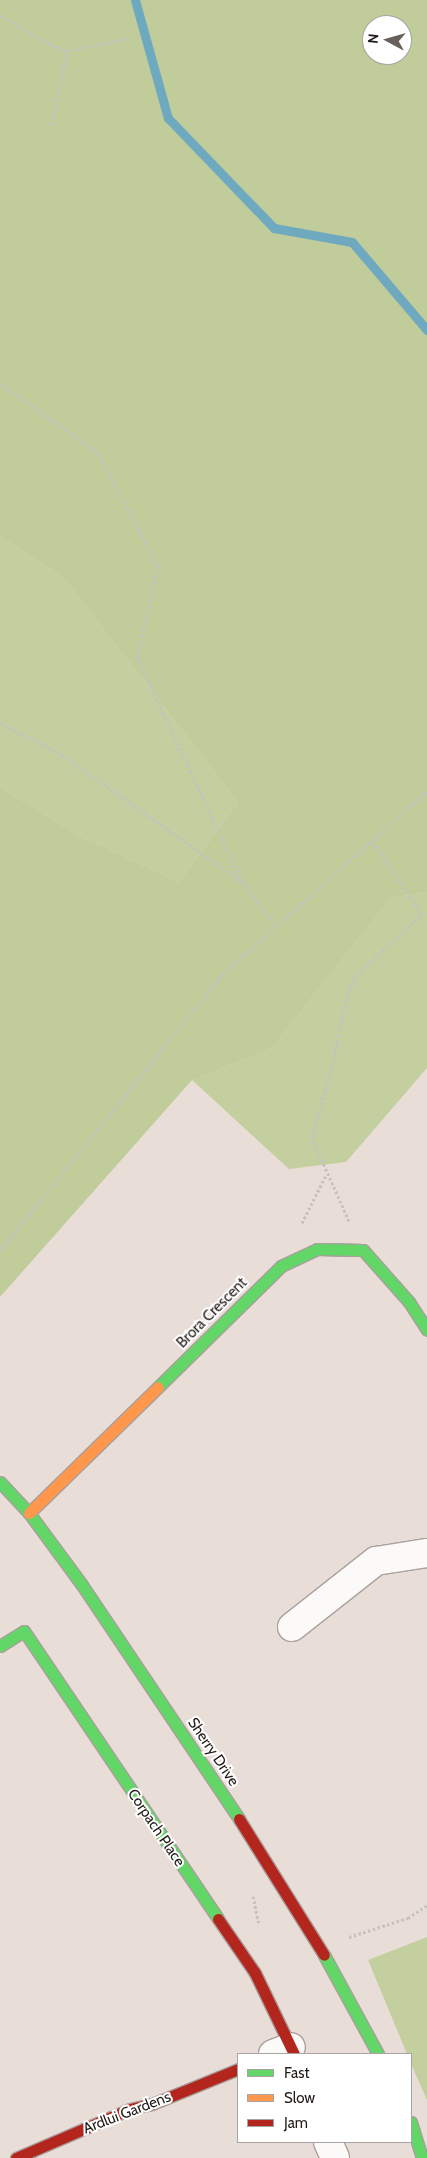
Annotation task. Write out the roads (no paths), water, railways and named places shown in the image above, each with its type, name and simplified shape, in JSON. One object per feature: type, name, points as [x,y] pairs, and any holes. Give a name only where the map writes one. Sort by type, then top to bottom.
[{"type":"street","name":"Brora Crescent","points":[[29,1513],[281,1266],[317,1249],[363,1250],[409,1302],[427,1330]]},
{"type":"street","name":"Sherry Drive","points":[[0,1482],[29,1513],[82,1585],[264,1855],[319,1945],[377,2053]]},
{"type":"street","points":[[292,1626],[376,1561],[427,1553]]},
{"type":"street","name":"Corpach Place","points":[[0,1646],[24,1631],[254,1973],[286,2052]]},
{"type":"street","name":"Ardlui Gardens","points":[[16,2158],[130,2109],[152,2104],[237,2069]]},
{"type":"street","points":[[412,2124],[422,2158]]},
{"type":"street","points":[[416,2133],[427,2143]]},
{"type":"street","points":[[328,2143],[335,2158]]},
{"type":"waterway","points":[[135,0],[168,118],[274,228],[352,242],[427,330]]}]
